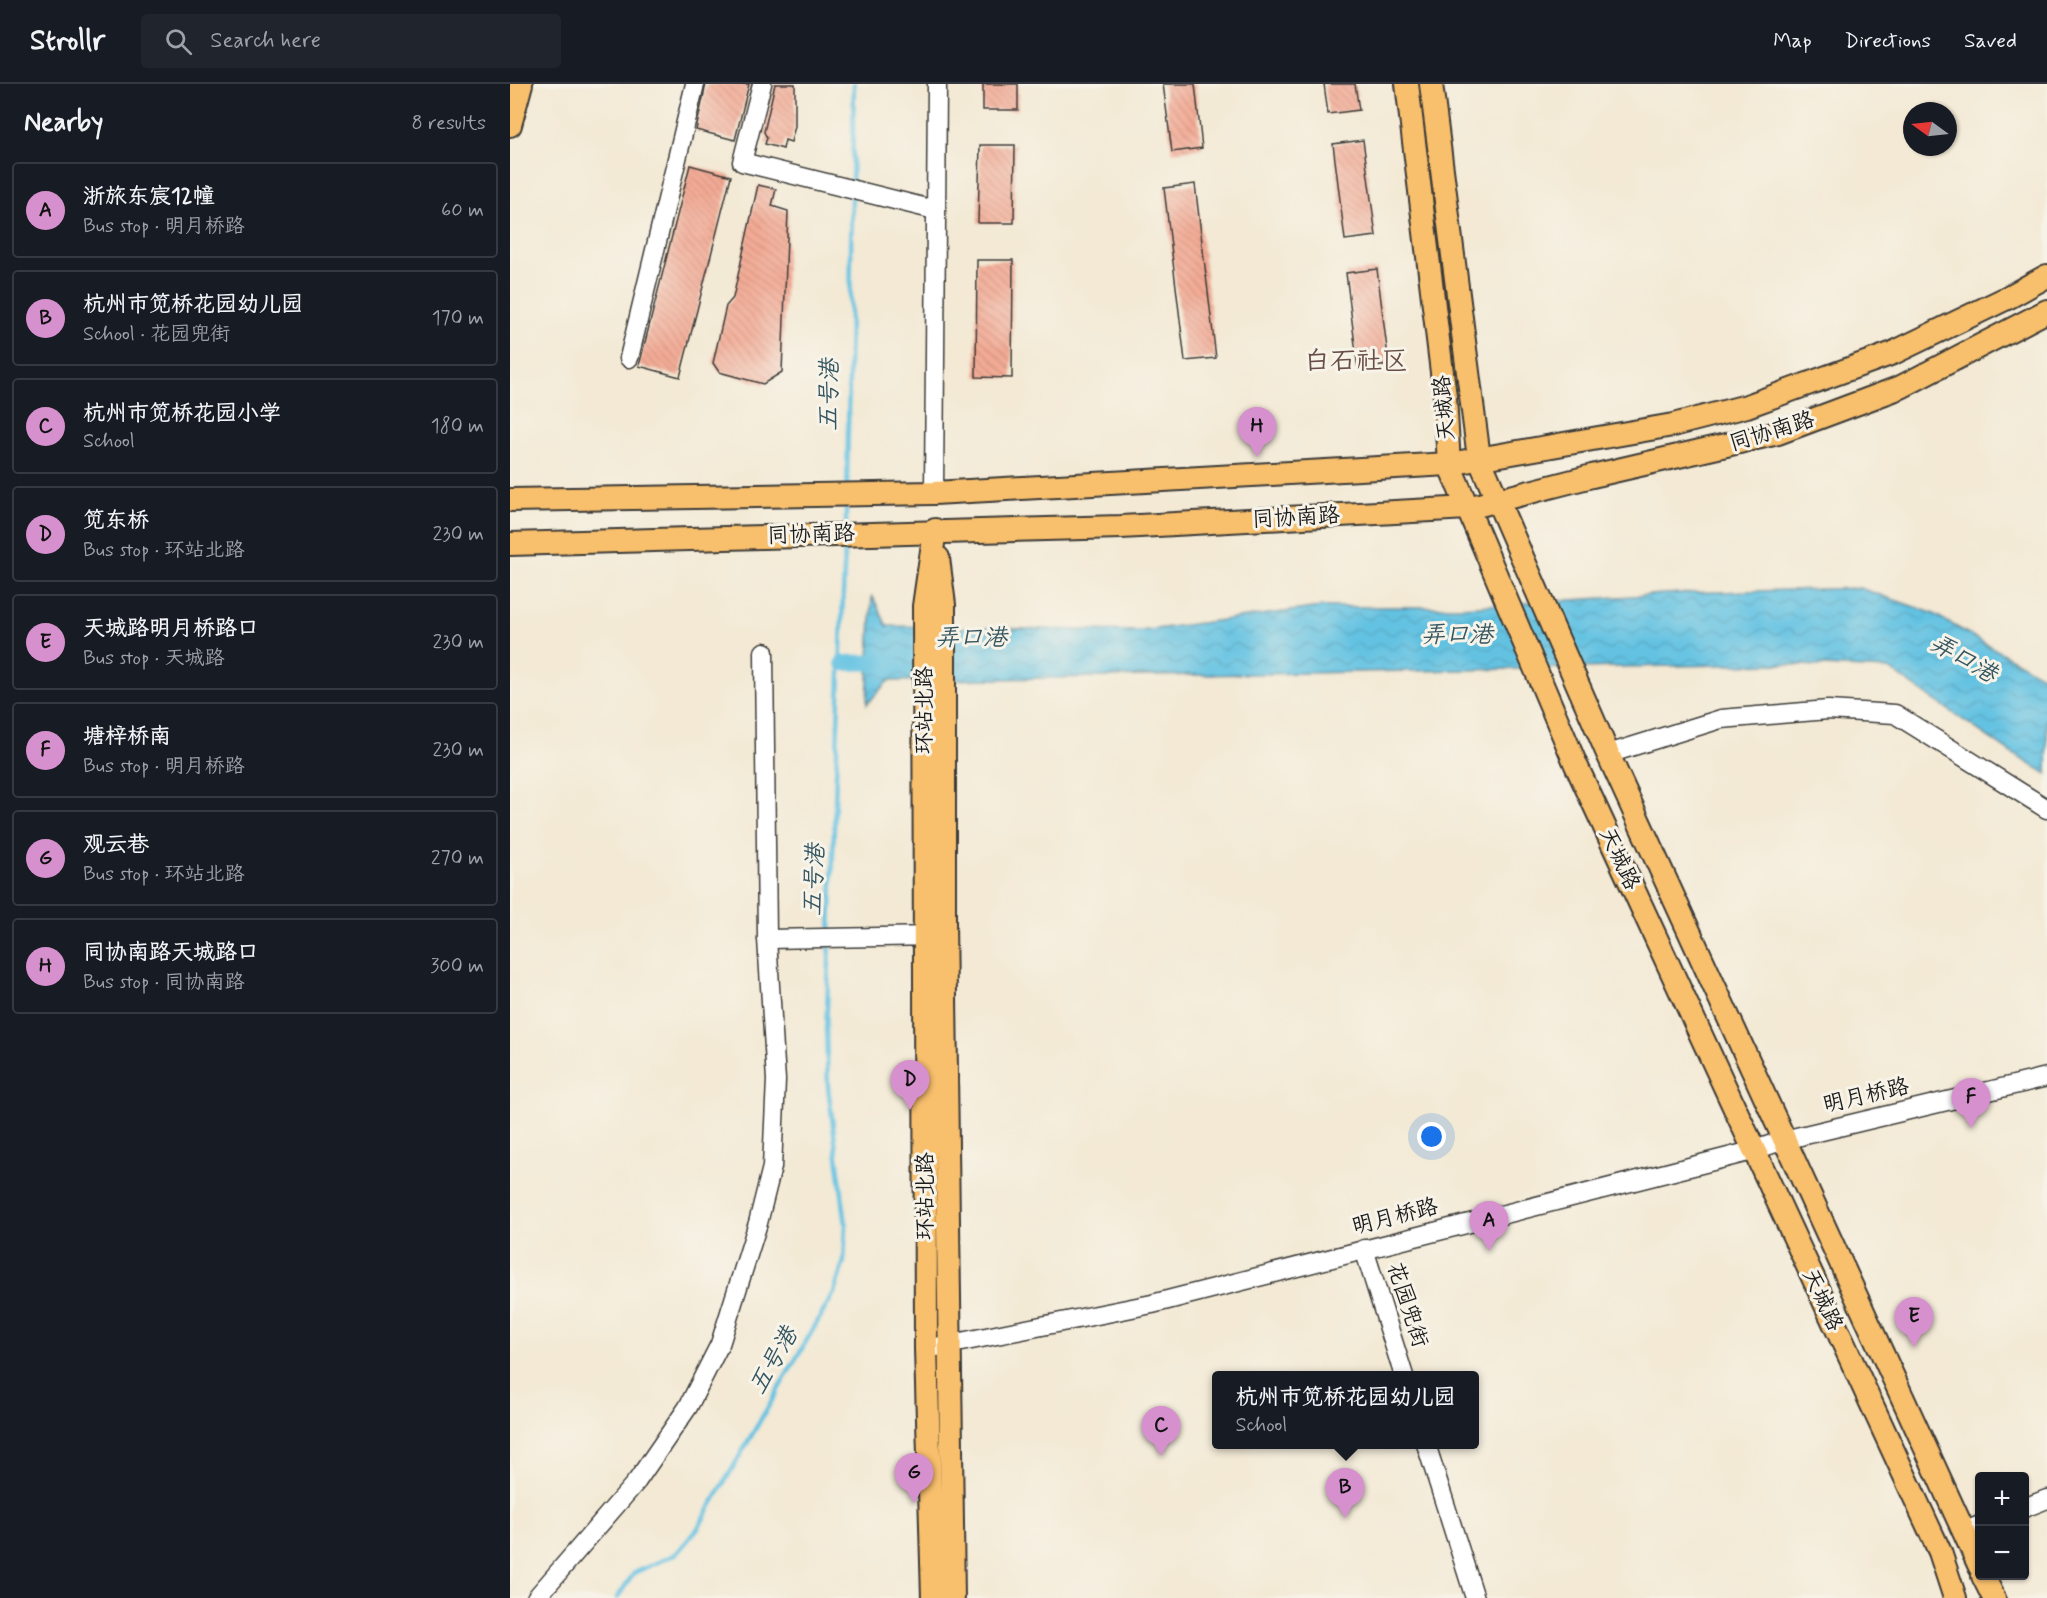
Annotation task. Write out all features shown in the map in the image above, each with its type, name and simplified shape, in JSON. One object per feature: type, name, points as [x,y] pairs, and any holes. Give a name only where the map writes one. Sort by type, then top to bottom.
[{"type":"main road","points":[[510,125],[521,84]]},
{"type":"main road","name":"天城路","points":[[1407,84],[1445,397],[1449,464],[1544,692],[1752,1151],[1940,1552],[1955,1598]]},
{"type":"main road","name":"天城路","points":[[1431,84],[1479,458],[1608,754],[1784,1140],[1971,1529],[1975,1546]]},
{"type":"main road","name":"同协南路","points":[[510,500],[934,493],[1449,464],[1673,425],[1747,406],[1893,353],[2047,276]]},
{"type":"main road","name":"同协南路","points":[[510,544],[934,530],[1121,527],[1468,508],[1592,476],[1778,434],[1901,387],[2047,311]]},
{"type":"main road","name":"环站北路","points":[[933,1598],[926,1348],[925,936],[935,705],[934,530]]},
{"type":"main road","name":"环站北路","points":[[925,936],[951,1344],[953,1598]]},
{"type":"main road","points":[[1985,1580],[1994,1598]]},
{"type":"street","points":[[629,358],[695,84]]},
{"type":"street","points":[[762,84],[742,162],[935,210]]},
{"type":"street","points":[[934,493],[937,84]]},
{"type":"street","points":[[536,1598],[637,1481],[688,1407],[720,1344],[758,1223],[772,1167],[776,1080],[767,939],[764,652]]},
{"type":"street","points":[[1608,754],[1721,719],[1828,710],[1895,714],[2047,809]]},
{"type":"street","points":[[767,939],[925,936]]},
{"type":"street","name":"明月桥路","points":[[926,1348],[1152,1304],[1752,1151],[1784,1140],[2047,1077]]},
{"type":"street","name":"花园兜街","points":[[1364,1249],[1402,1371]]},
{"type":"street","points":[[1428,1449],[1475,1598]]},
{"type":"street","points":[[2029,1506],[2047,1499]]},
{"type":"water","points":[[1860,588],[1932,613],[2047,679],[2047,774],[2013,754],[1889,669],[1779,664],[888,681],[867,704],[872,595],[887,626],[1140,631],[1321,607],[1461,607],[1681,593]]},
{"type":"building","points":[[706,84],[749,84],[735,140],[696,130]]},
{"type":"building","points":[[775,84],[795,84],[795,126],[791,142],[785,140],[783,149],[765,144],[767,138],[764,132]]},
{"type":"building","points":[[983,84],[1018,84],[1018,110],[983,110]]},
{"type":"building","points":[[1163,84],[1195,84],[1202,148],[1172,152]]},
{"type":"building","points":[[1324,84],[1355,84],[1359,110],[1328,114]]},
{"type":"building","points":[[1363,140],[1376,236],[1345,240],[1333,144]]},
{"type":"building","points":[[980,145],[1015,145],[1014,223],[978,223]]},
{"type":"building","points":[[690,165],[731,176],[680,377],[639,366]]},
{"type":"building","points":[[1195,184],[1216,358],[1185,361],[1164,188]]},
{"type":"building","points":[[758,185],[776,189],[772,206],[788,211],[782,372],[763,384],[719,372],[713,363],[726,306],[733,298]]},
{"type":"building","points":[[977,260],[1013,260],[1012,378],[976,377]]},
{"type":"building","points":[[1377,269],[1389,365],[1358,369],[1346,273]]},
{"type":"waterway","name":"五号港","points":[[852,186],[854,84]]},
{"type":"waterway","name":"五号港","points":[[847,489],[852,195]]},
{"type":"waterway","name":"五号港","points":[[846,501],[846,528]]},
{"type":"waterway","name":"五号港","points":[[830,933],[845,543]]},
{"type":"waterway","name":"弄口港","points":[[843,663],[891,662]]},
{"type":"waterway","name":"五号港","points":[[617,1598],[634,1573],[676,1554],[698,1528],[834,1293],[844,1261],[846,1225],[828,1087],[826,1029],[830,941]]},
{"type":"place","name":"同协南路天城路口","points":[[1257,457]]},
{"type":"place","name":"笕东桥","points":[[910,1110]]},
{"type":"place","name":"塘梓桥南","points":[[1971,1128]]},
{"type":"place","name":"浙旅东宸12幢","points":[[1489,1251]]},
{"type":"place","name":"天城路明月桥路口","points":[[1914,1347]]},
{"type":"place","name":"杭州市笕桥花园小学","points":[[1161,1456]]},
{"type":"place","name":"观云巷","points":[[914,1503]]},
{"type":"place","name":"杭州市笕桥花园幼儿园","points":[[1345,1518]]},
{"type":"district","name":"白石社区","points":[[1356,362]]}]
